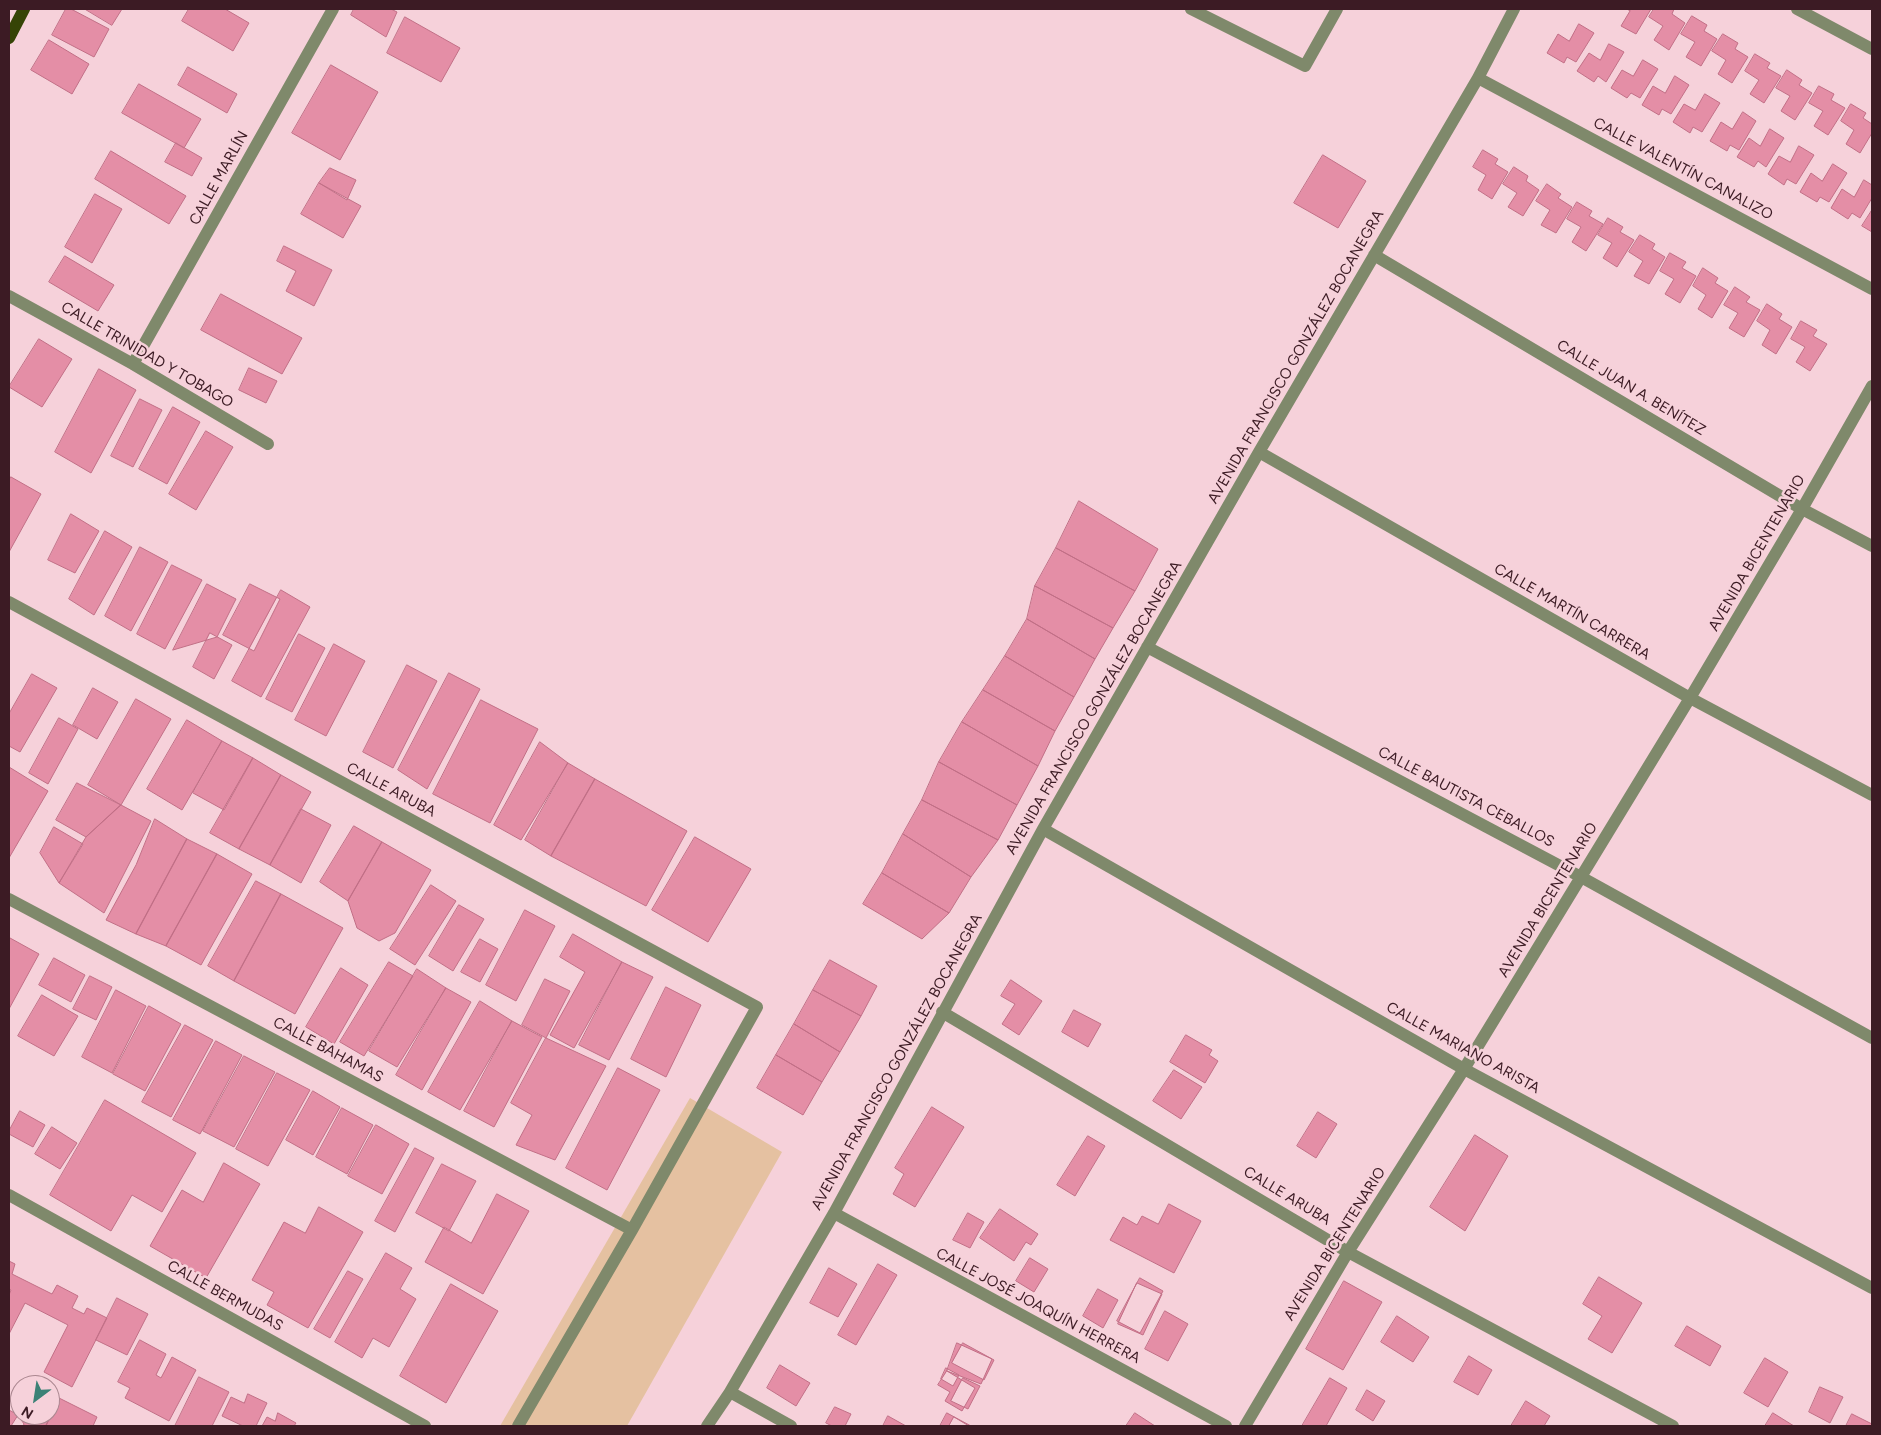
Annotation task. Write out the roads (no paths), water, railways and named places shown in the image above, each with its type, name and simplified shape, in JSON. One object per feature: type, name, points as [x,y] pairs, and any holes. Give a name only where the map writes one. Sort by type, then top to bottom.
[{"type":"main road","points":[[9,38],[24,9]]},
{"type":"street","name":"CALLE MARLÍN","points":[[133,364],[333,9]]},
{"type":"street","points":[[1190,9],[1305,66],[1337,9]]},
{"type":"street","name":"AVENIDA FRANCISCO GONZÁLEZ BOCANEGRA","points":[[707,1426],[730,1392],[834,1213],[1043,829],[1259,452],[1478,78],[1514,9]]},
{"type":"street","points":[[1797,9],[1872,49]]},
{"type":"street","name":"CALLE VALENTÍN CANALIZO","points":[[1478,78],[1872,289]]},
{"type":"street","name":"CALLE JUAN A. BENÍTEZ","points":[[1374,255],[1802,509],[1872,546]]},
{"type":"street","name":"CALLE TRINIDAD Y TOBAGO","points":[[9,296],[133,364],[268,444]]},
{"type":"street","name":"AVENIDA BICENTENARIO","points":[[1245,1426],[1348,1252],[1464,1069],[1690,698],[1802,509],[1872,386]]},
{"type":"street","name":"CALLE MARTÍN CARRERA","points":[[1259,452],[1690,698],[1872,795]]},
{"type":"street","name":"CALLE ARUBA","points":[[9,602],[757,1007],[632,1230]]},
{"type":"street","name":"CALLE BAUTISTA CEBALLOS","points":[[1147,647],[1581,877],[1872,1038]]},
{"type":"street","name":"CALLE MARIANO ARISTA","points":[[1043,829],[1464,1069],[1872,1288]]},
{"type":"street","name":"CALLE BAHAMAS","points":[[9,899],[632,1230]]},
{"type":"street","name":"CALLE ARUBA","points":[[942,1012],[1348,1252],[1673,1426]]},
{"type":"street","name":"CALLE BERMUDAS","points":[[9,1195],[425,1426]]},
{"type":"street","name":"CALLE JOSÉ JOAQUÍN HERRERA","points":[[834,1213],[1226,1426]]},
{"type":"street","points":[[518,1426],[632,1230]]},
{"type":"street","points":[[730,1392],[791,1426]]}]
